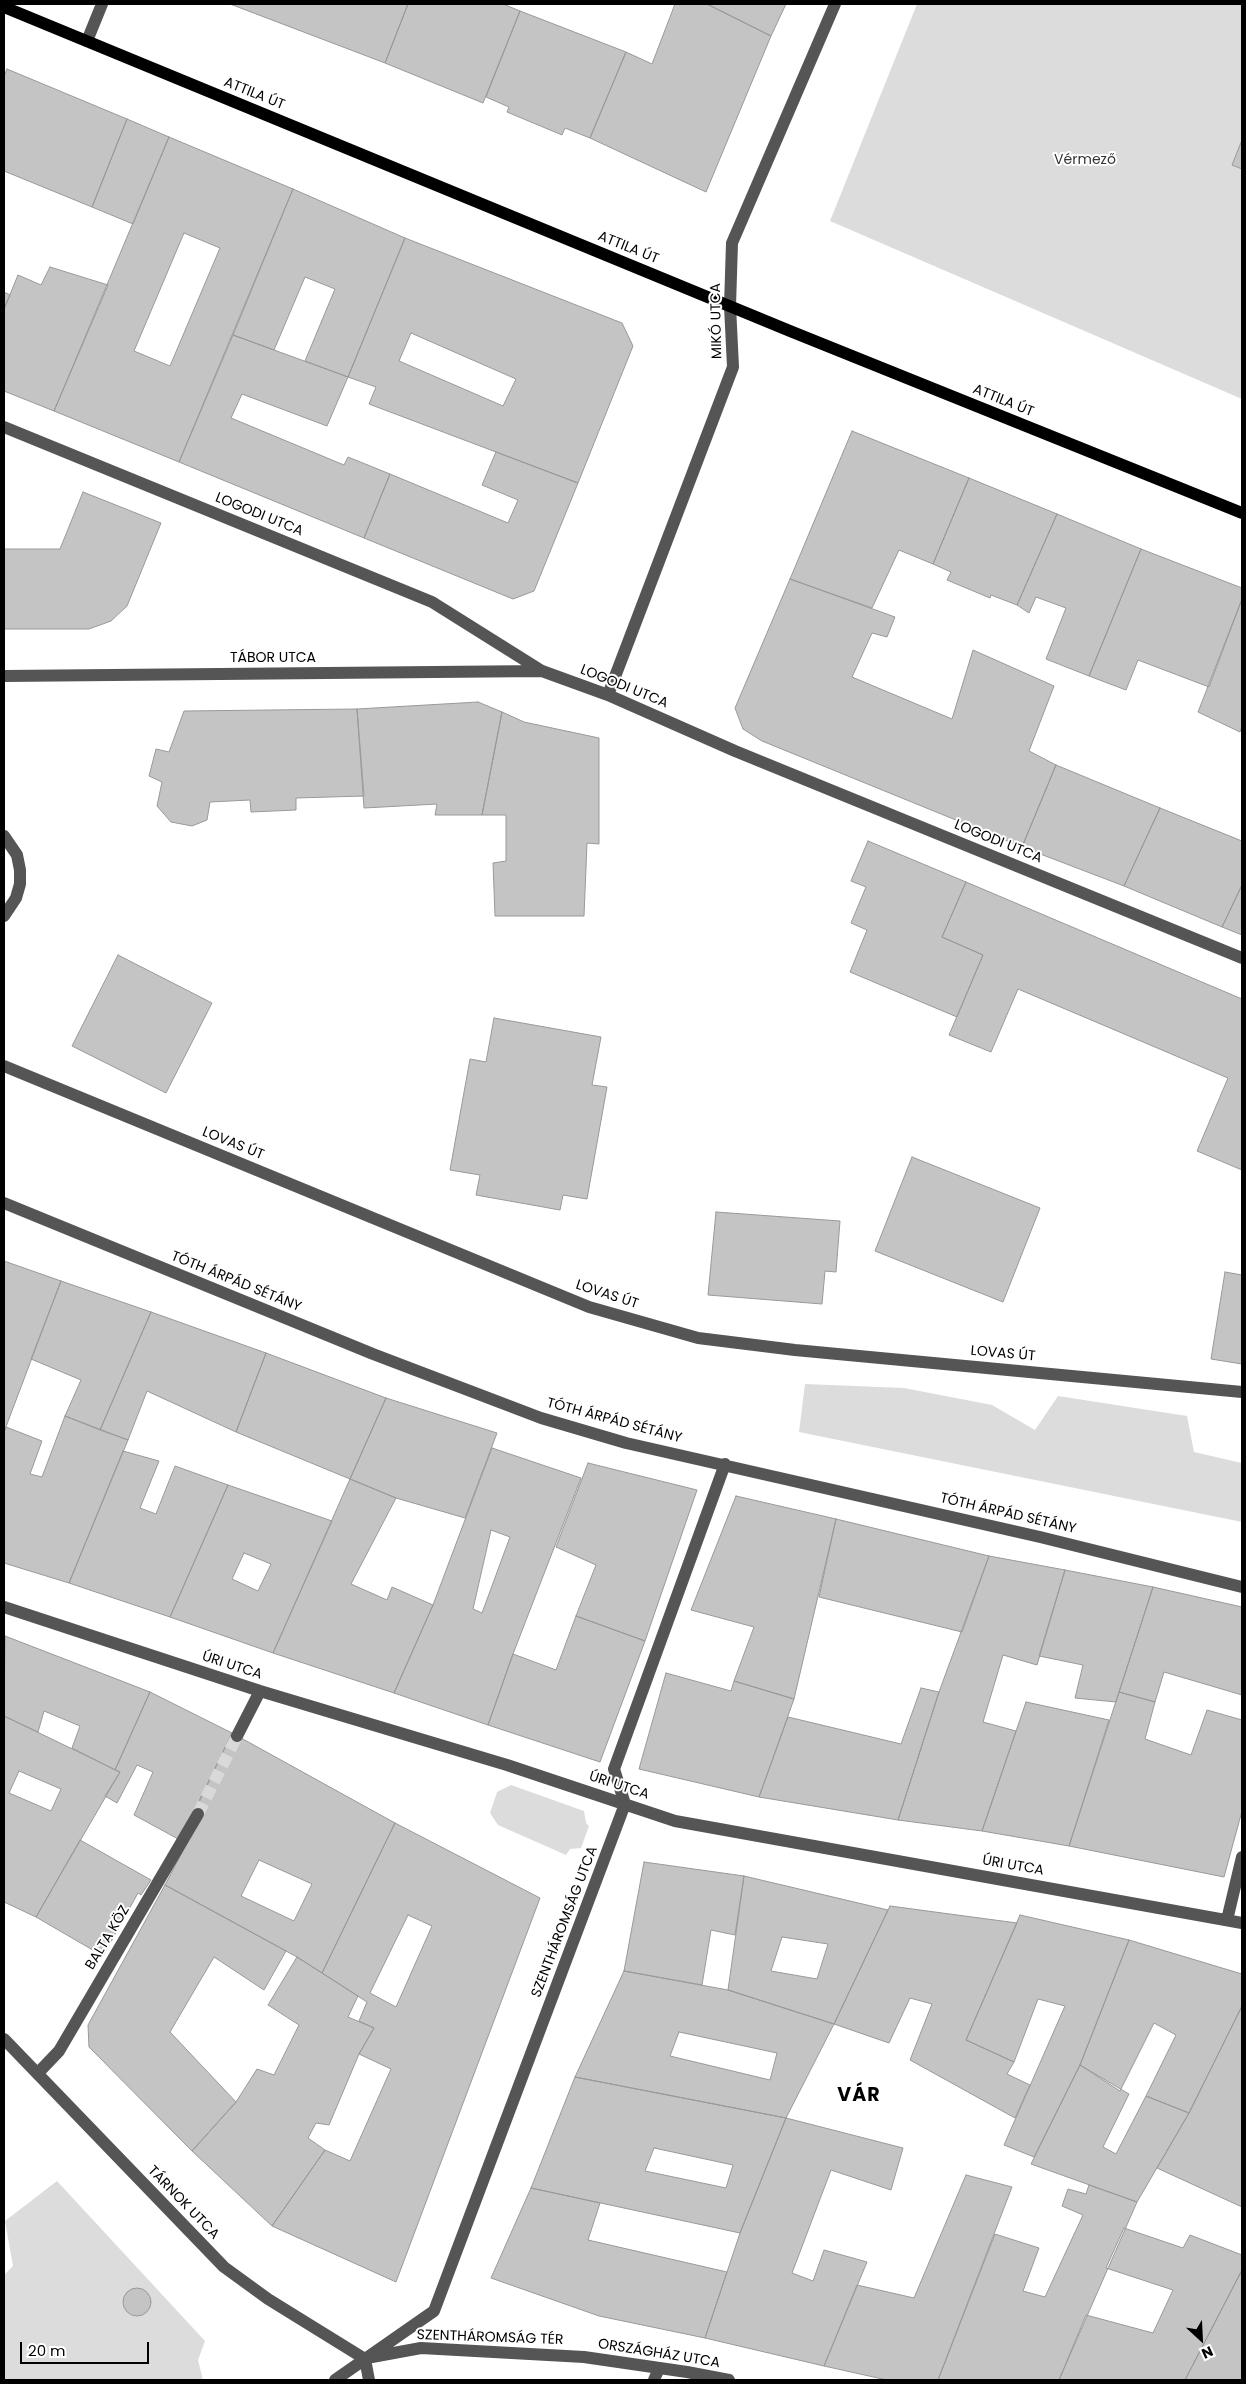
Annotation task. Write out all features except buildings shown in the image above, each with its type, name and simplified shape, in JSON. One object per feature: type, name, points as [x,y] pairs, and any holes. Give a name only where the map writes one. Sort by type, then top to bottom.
[{"type":"main road","name":"ATTILA ÚT","points":[[4,7],[730,306],[1242,513]]},
{"type":"street","points":[[87,42],[102,4]]},
{"type":"street","name":"MIKÓ UTCA","points":[[608,695],[733,367],[730,306],[732,243],[836,4]]},
{"type":"street","name":"LOGODI UTCA","points":[[4,427],[432,602],[542,671],[608,695],[685,729],[1242,958]]},
{"type":"street","name":"TÁBOR UTCA","points":[[4,676],[542,671]]},
{"type":"street","points":[[4,836],[17,855],[20,884],[16,898],[4,916]]},
{"type":"street","name":"LOVAS ÚT","points":[[4,1066],[589,1307],[698,1338],[796,1350],[1242,1392]]},
{"type":"street","name":"TÓTH ÁRPÁD SÉTÁNY","points":[[4,1203],[373,1354],[541,1418],[626,1442],[1072,1545],[1242,1588]]},
{"type":"street","points":[[625,1804],[614,1769],[725,1464]]},
{"type":"street","name":"ÚRI UTCA","points":[[4,1607],[260,1691],[507,1765],[675,1821],[1242,1923]]},
{"type":"street","points":[[237,1736],[260,1691]]},
{"type":"street","name":"SZENTHÁROMSÁG UTCA","points":[[365,2358],[434,2311],[625,1804]]},
{"type":"street","name":"BALTA KÖZ","points":[[38,2073],[59,2051],[198,1814]]},
{"type":"street","points":[[1227,1920],[1242,1857]]},
{"type":"street","name":"TÁRNOK UTCA","points":[[4,2039],[224,2266],[268,2299],[365,2358]]},
{"type":"street","name":"SZENTHÁROMSÁG TÉR","points":[[336,2380],[365,2358],[421,2348],[584,2357]]},
{"type":"street","name":"ORSZÁGHÁZ UTCA","points":[[584,2357],[728,2380]]},
{"type":"street","points":[[365,2358],[369,2380]]},
{"type":"street","points":[[654,2380],[659,2368]]},
{"type":"green space","name":"Vérmező","points":[[917,4],[1242,4],[1242,399],[830,221]]},
{"type":"green space","points":[[805,1384],[904,1388],[992,1405],[1035,1430],[1058,1396],[1187,1416],[1194,1452],[1242,1463],[1242,1522],[799,1432]]},
{"type":"green space","points":[[511,1785],[584,1811],[586,1823],[589,1826],[581,1848],[570,1849],[566,1855],[498,1825],[490,1813],[497,1792]]},
{"type":"green space","points":[[57,2181],[205,2341],[198,2360],[203,2380],[4,2380],[4,2275],[13,2266],[5,2221]]},
{"type":"tunnel","points":[[198,1814],[237,1736]]},
{"type":"district","name":"VÁR","points":[[859,2096]]}]
